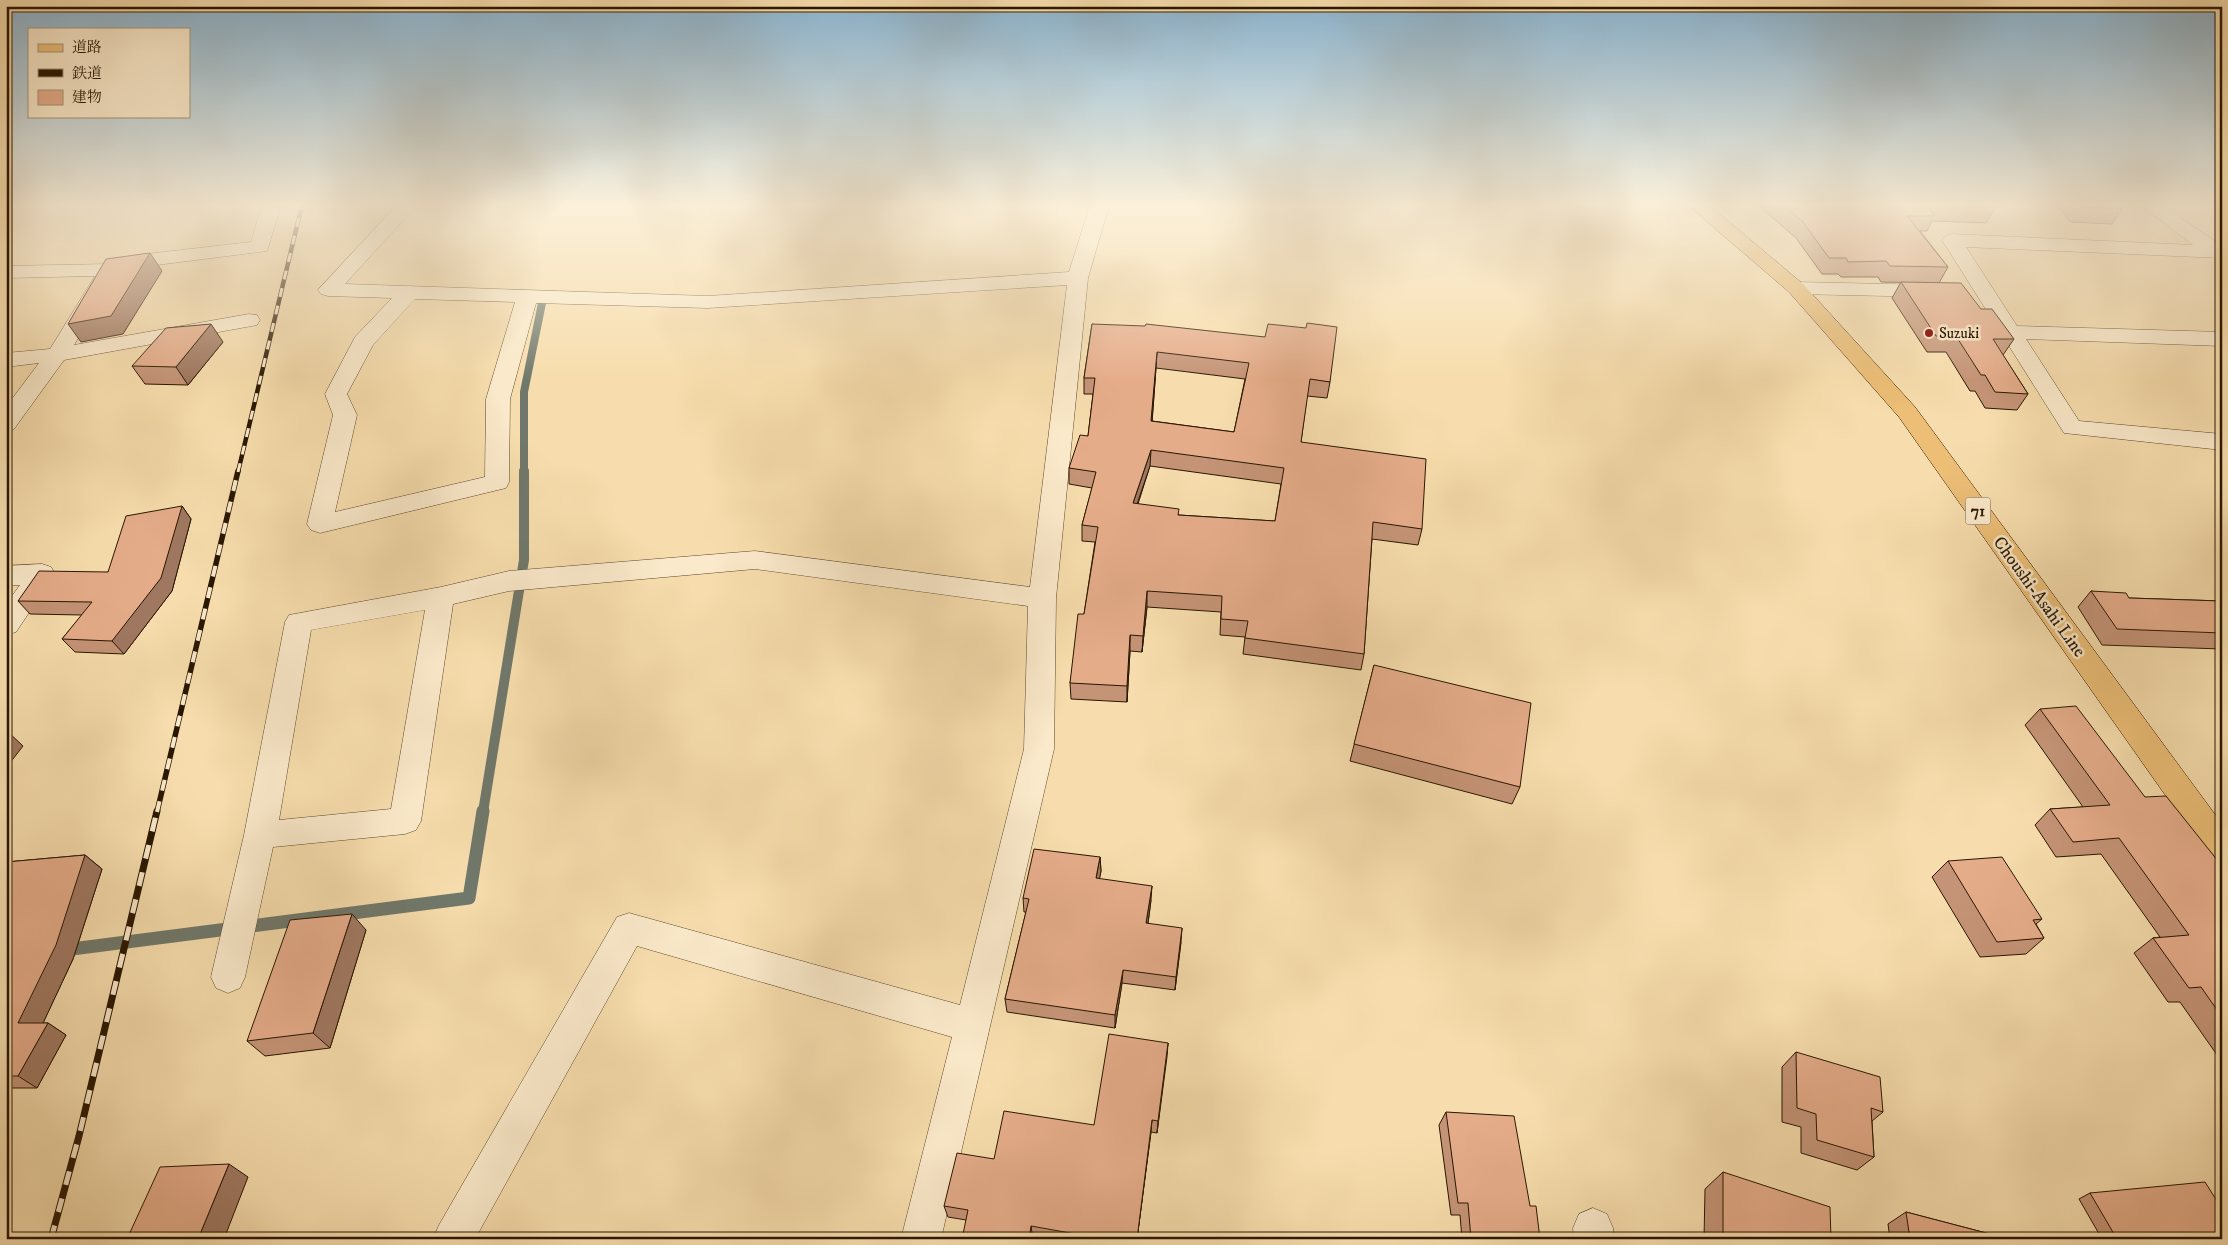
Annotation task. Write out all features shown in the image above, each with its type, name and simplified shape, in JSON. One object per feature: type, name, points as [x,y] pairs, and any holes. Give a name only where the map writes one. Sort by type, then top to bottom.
[{"type":"main road","name":"Choushi-Asahi Line","points":[[1766,263],[1796,288],[1907,412],[2222,850]]},
{"type":"street","points":[[6,272],[109,270],[126,263]]},
{"type":"street","points":[[353,263],[328,290],[708,302],[1078,278]]},
{"type":"street","points":[[921,1239],[1039,749],[1042,598],[1078,278],[1082,263]]},
{"type":"street","points":[[1960,263],[1969,292],[2011,332],[2072,428],[2222,442]]},
{"type":"street","points":[[6,424],[57,355],[109,270]]},
{"type":"street","points":[[1796,288],[1969,292]]},
{"type":"street","points":[[409,293],[363,342],[336,394],[345,415],[320,524],[497,482],[498,399],[527,296]]},
{"type":"street","points":[[6,360],[57,355],[249,320]]},
{"type":"street","points":[[2011,332],[2222,339]]},
{"type":"street","points":[[228,977],[260,835],[299,622],[441,596],[510,581],[755,560],[1042,598]]},
{"type":"street","points":[[6,576],[42,574],[6,625]]},
{"type":"street","points":[[260,835],[405,821],[441,596]]},
{"type":"street","points":[[453,1239],[629,928],[972,1026]]},
{"type":"building","points":[[104,263],[144,263],[111,316],[68,324]]},
{"type":"building","points":[[1888,263],[1945,263],[1948,267],[1890,266]]},
{"type":"building","points":[[1901,282],[1961,283],[1981,309],[1992,309],[2014,339],[1993,339],[2028,394],[1995,392],[1985,375],[1981,375],[1956,336],[1936,336]]},
{"type":"building","points":[[1307,323],[1337,327],[1330,382],[1310,379],[1301,442],[1426,459],[1422,529],[1373,522],[1364,654],[1245,638],[1248,621],[1221,619],[1222,596],[1147,591],[1143,636],[1130,635],[1127,686],[1070,683],[1078,614],[1084,614],[1098,527],[1082,525],[1096,472],[1069,468],[1080,435],[1088,436],[1095,378],[1084,378],[1092,324],[1145,326],[1146,324],[1265,337],[1268,324],[1306,328]],"holes":[[[1157,352],[1249,363],[1234,432],[1151,421]],[[1151,450],[1284,468],[1275,521],[1178,515],[1179,509],[1133,503]]]},
{"type":"building","points":[[211,324],[176,367],[132,366],[166,328]]},
{"type":"building","points":[[182,506],[161,578],[112,641],[62,639],[92,602],[18,601],[39,571],[108,572],[126,516]]},
{"type":"building","points":[[2091,591],[2126,593],[2129,598],[2222,601],[2222,633],[2117,629]]},
{"type":"building","points":[[1374,665],[1531,703],[1520,787],[1354,744]]},
{"type":"building","points":[[2076,706],[2145,797],[2166,796],[2222,866],[2222,1017],[2201,987],[2189,988],[2153,938],[2189,935],[2119,838],[2073,842],[2050,809],[2110,805],[2040,709]]},
{"type":"building","points":[[1034,849],[1100,857],[1096,878],[1152,886],[1146,923],[1182,928],[1176,977],[1123,970],[1115,1015],[1005,999],[1029,899],[1023,898]]},
{"type":"building","points":[[85,855],[56,945],[18,1023],[48,1023],[18,1076],[6,1076],[6,862]]},
{"type":"building","points":[[2002,857],[2042,919],[2033,920],[2044,938],[1997,942],[1948,861]]},
{"type":"building","points":[[352,914],[313,1033],[247,1041],[290,920]]},
{"type":"building","points":[[1109,1034],[1168,1043],[1158,1121],[1152,1120],[1137,1239],[1104,1239],[1031,1226],[1029,1239],[962,1239],[968,1210],[944,1206],[957,1153],[994,1159],[1004,1111],[1094,1125]]},
{"type":"building","points":[[1796,1052],[1880,1077],[1883,1112],[1871,1108],[1874,1157],[1817,1140],[1816,1114],[1797,1108]]},
{"type":"building","points":[[1446,1112],[1514,1116],[1530,1206],[1536,1206],[1540,1239],[1471,1239],[1468,1203],[1458,1203]]},
{"type":"building","points":[[229,1164],[198,1239],[127,1239],[160,1167]]},
{"type":"building","points":[[1723,1172],[1830,1207],[1831,1239],[1723,1239]]},
{"type":"building","points":[[2205,1182],[2222,1209],[2222,1239],[2117,1239],[2090,1193]]},
{"type":"building","points":[[1906,1212],[2009,1239],[1910,1239]]},
{"type":"waterway","points":[[483,812],[524,560],[524,392],[542,303]]},
{"type":"waterway","points":[[64,950],[469,898],[483,811]]},
{"type":"railway","points":[[238,472],[288,263]]},
{"type":"railway","points":[[157,812],[238,471]]},
{"type":"railway","points":[[51,1239],[79,1136],[157,811]]},
{"type":"place","name":"Suzuki","points":[[1929,333]]}]
